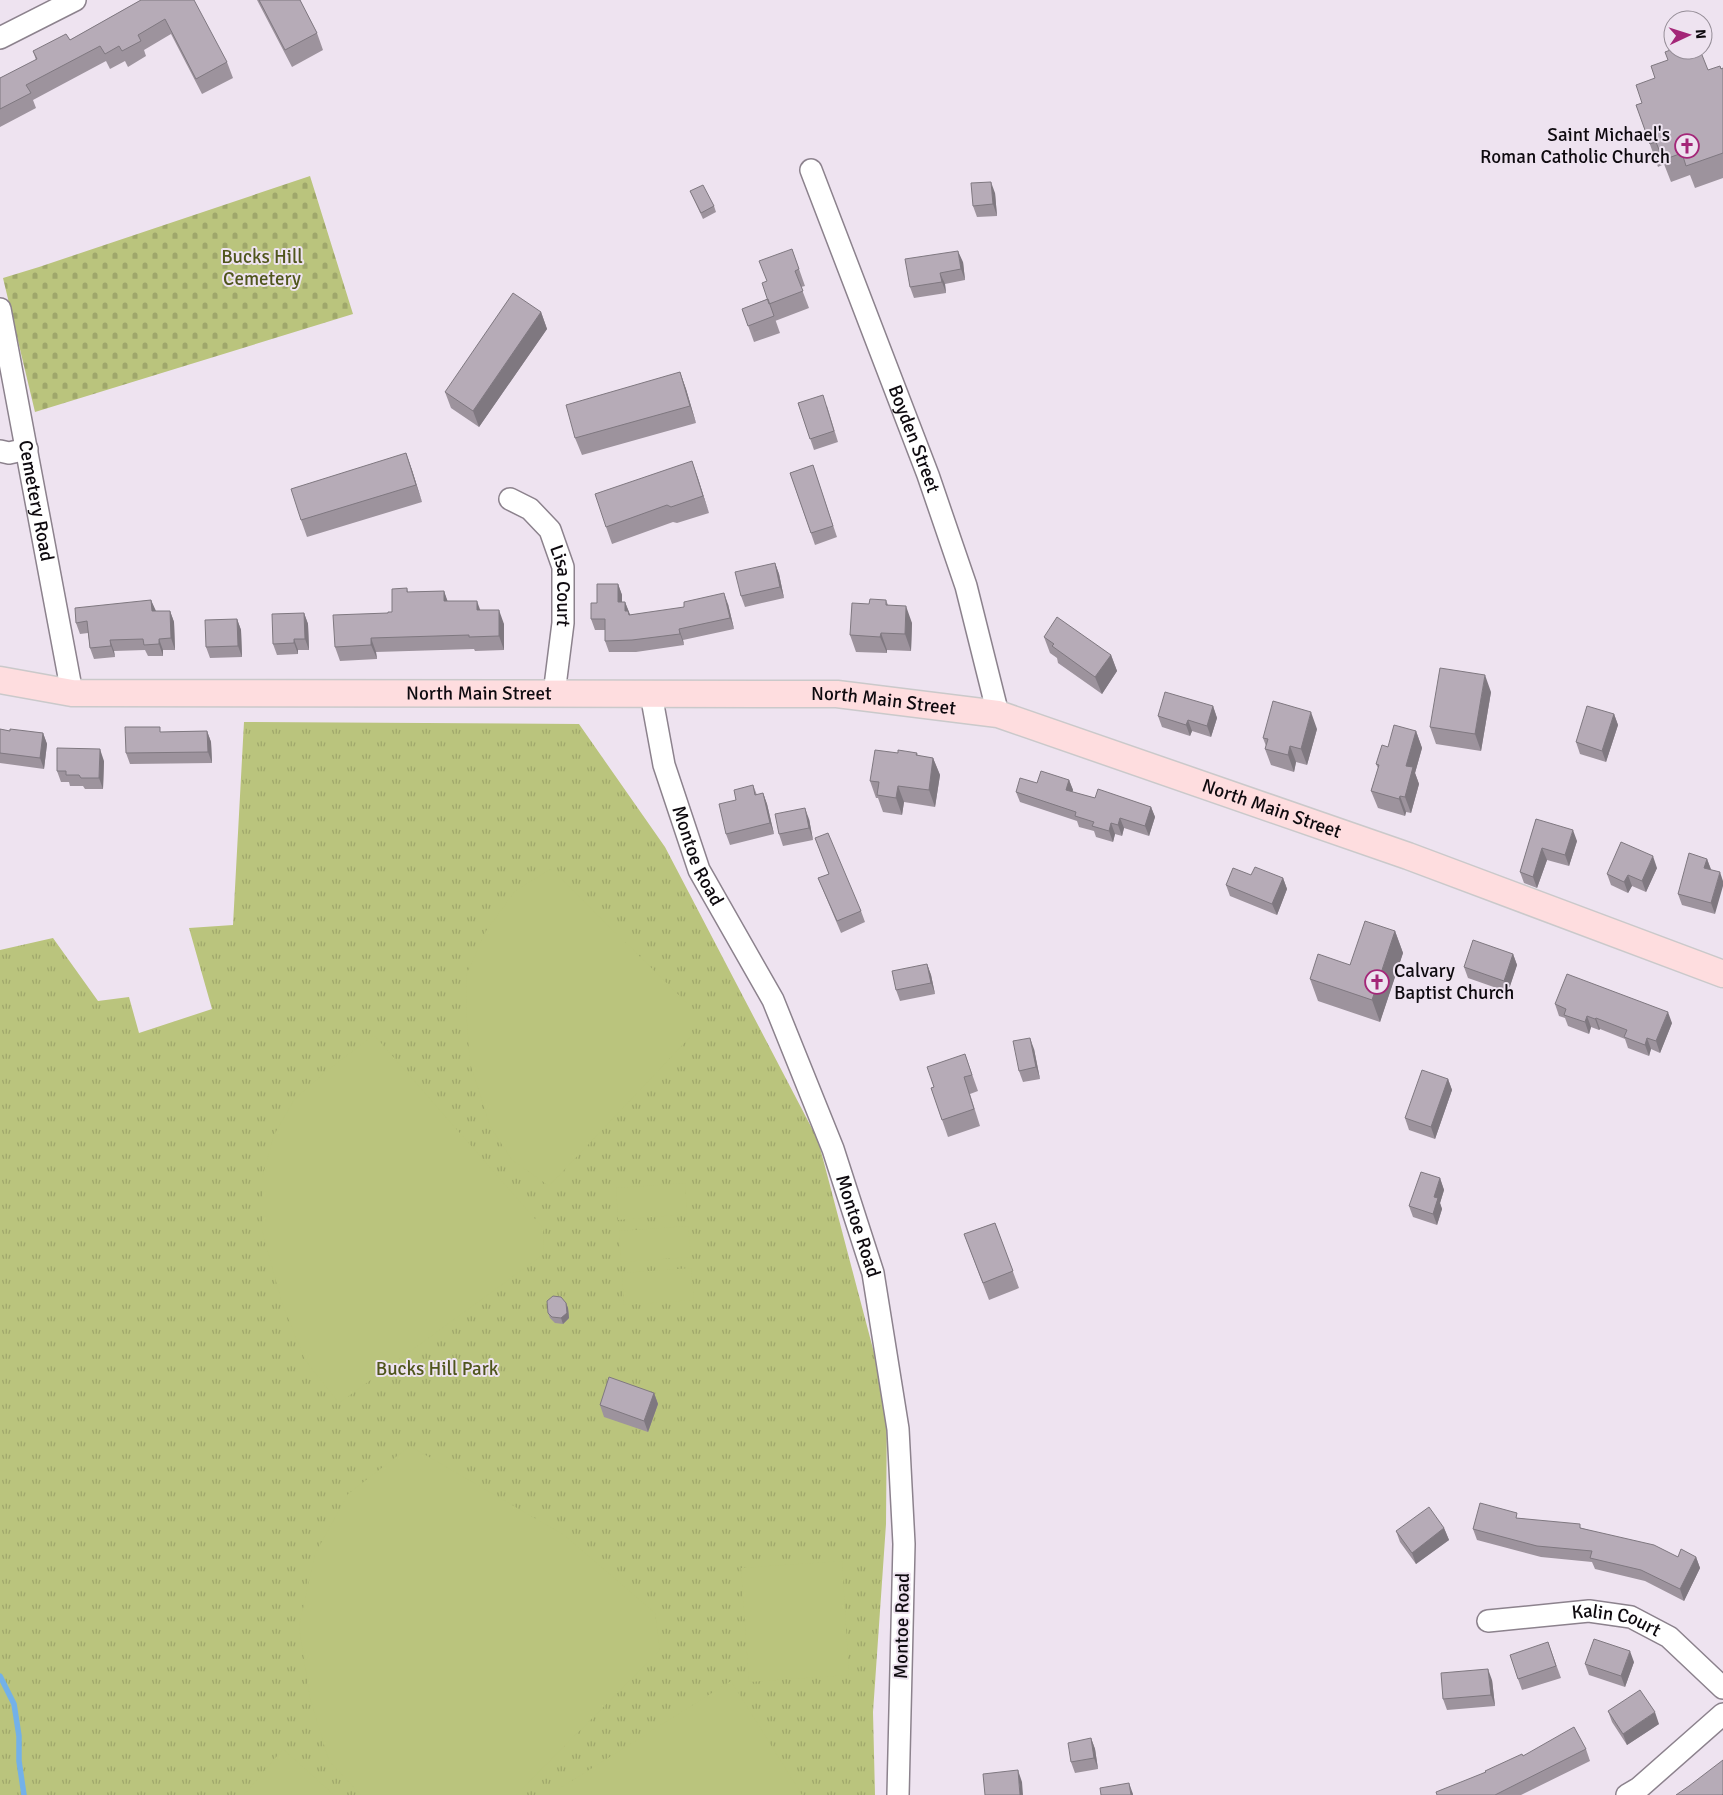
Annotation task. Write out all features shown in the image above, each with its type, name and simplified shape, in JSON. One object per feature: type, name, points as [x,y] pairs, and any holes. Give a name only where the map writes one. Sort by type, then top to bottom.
[{"type":"main road","name":"North Main Street","points":[[0,680],[72,693],[837,694],[998,714],[1408,856],[1723,974]]},
{"type":"street","points":[[0,38],[75,0]]},
{"type":"street","name":"Boyden Street","points":[[812,170],[928,475],[966,586],[998,714]]},
{"type":"street","name":"Cemetery Road","points":[[0,309],[4,356],[26,449],[72,693]]},
{"type":"street","points":[[0,451],[9,453],[26,449]]},
{"type":"street","name":"Lisa Court","points":[[510,499],[530,509],[550,530],[563,567],[563,623],[554,694]]},
{"type":"street","name":"Montoe Road","points":[[651,694],[664,765],[699,870],[773,1000],[834,1149],[873,1273],[898,1430],[904,1544],[898,1795]]},
{"type":"street","name":"Kalin Court","points":[[1488,1621],[1589,1611],[1631,1617],[1670,1636],[1723,1688]]},
{"type":"street","points":[[1628,1795],[1639,1788],[1723,1714]]},
{"type":"green space","name":"Bucks Hill Cemetery","points":[[310,176],[353,314],[35,412],[3,278]]},
{"type":"green space","name":"Bucks Hill Park","points":[[244,722],[579,724],[665,847],[818,1140],[887,1402],[886,1524],[873,1712],[875,1795],[0,1795],[0,950],[53,938],[98,1001],[129,997],[139,1033],[212,1009],[189,928],[233,925]]},
{"type":"green space","points":[[551,869],[692,1008],[692,1035],[549,1186],[512,1160],[490,1126],[470,1063],[466,1010],[467,973],[486,931],[515,891]]},
{"type":"green space","points":[[374,1035],[543,1228],[544,1254],[339,1403],[305,1360],[282,1303],[262,1230],[262,1178],[274,1135],[294,1100],[325,1072]]},
{"type":"green space","points":[[685,1183],[687,1214],[618,1220],[616,1188]]},
{"type":"green space","points":[[688,1226],[691,1257],[621,1262],[619,1231]]},
{"type":"green space","points":[[691,1268],[694,1300],[624,1305],[622,1273]]},
{"type":"green space","points":[[410,1446],[564,1535],[655,1613],[660,1650],[516,1795],[361,1795],[329,1761],[310,1698],[299,1627],[315,1554],[348,1494]]},
{"type":"green space","points":[[842,1561],[849,1675],[749,1682],[741,1568]]},
{"type":"green space","points":[[731,1681],[802,1795],[549,1795]]},
{"type":"green space","points":[[283,1749],[334,1795],[244,1795]]},
{"type":"building","points":[[141,0],[194,0],[227,62],[196,79],[165,19],[138,35],[141,41],[122,51],[119,46],[105,54],[100,46],[26,85],[31,93],[0,109],[0,78],[37,59],[33,51],[66,34],[70,40]]},
{"type":"building","points":[[259,0],[300,0],[317,33],[285,50]]},
{"type":"building","name":"Saint Michael's Roman Catholic Church","points":[[1668,60],[1704,60],[1708,70],[1720,66],[1721,69],[1723,68],[1723,153],[1686,166],[1682,153],[1663,160],[1656,142],[1650,144],[1636,105],[1642,103],[1636,85],[1655,78],[1651,66]]},
{"type":"building","points":[[991,182],[993,204],[973,206],[971,183]]},
{"type":"building","points":[[703,185],[714,206],[701,213],[690,191]]},
{"type":"building","points":[[792,249],[799,269],[795,271],[803,291],[769,304],[762,283],[767,281],[759,261]]},
{"type":"building","points":[[958,251],[961,269],[940,273],[942,282],[910,287],[905,259]]},
{"type":"building","points":[[513,293],[541,312],[473,411],[445,392]]},
{"type":"building","points":[[768,299],[774,316],[748,326],[742,309]]},
{"type":"building","points":[[680,372],[690,406],[575,438],[566,405]]},
{"type":"building","points":[[823,395],[834,431],[810,439],[798,403]]},
{"type":"building","points":[[406,453],[416,485],[301,520],[291,489]]},
{"type":"building","points":[[692,461],[703,496],[671,507],[667,505],[606,527],[595,494]]},
{"type":"building","points":[[813,465],[833,526],[811,533],[790,473]]},
{"type":"building","points":[[775,563],[780,587],[741,596],[735,572]]},
{"type":"building","points":[[597,584],[618,584],[618,602],[625,602],[625,611],[628,611],[629,615],[684,607],[684,602],[724,593],[730,618],[679,629],[680,634],[632,640],[605,641],[605,619],[591,619],[591,603],[597,603]]},
{"type":"building","points":[[407,588],[407,592],[444,591],[444,601],[477,601],[477,610],[499,610],[499,636],[371,638],[371,645],[335,647],[333,615],[392,612],[392,589]]},
{"type":"building","points":[[870,599],[886,600],[886,605],[906,606],[905,634],[881,633],[880,637],[850,635],[852,603],[869,604]]},
{"type":"building","points":[[151,600],[152,611],[170,611],[171,638],[159,639],[159,644],[144,645],[143,639],[110,640],[111,646],[90,648],[87,621],[76,623],[75,608]]},
{"type":"building","points":[[304,613],[305,639],[294,639],[294,643],[273,644],[272,614]]},
{"type":"building","points":[[1057,617],[1111,655],[1095,677],[1052,646],[1054,644],[1044,637]]},
{"type":"building","points":[[237,619],[238,646],[206,647],[205,620]]},
{"type":"building","points":[[1440,668],[1485,675],[1475,734],[1430,727]]},
{"type":"building","points":[[1165,692],[1213,706],[1207,726],[1188,720],[1186,725],[1158,716]]},
{"type":"building","points":[[1273,701],[1311,712],[1301,749],[1290,746],[1288,755],[1265,749],[1268,739],[1263,738]]},
{"type":"building","points":[[1587,706],[1614,714],[1602,751],[1576,742]]},
{"type":"building","points":[[1394,725],[1416,731],[1406,766],[1413,767],[1405,797],[1400,796],[1399,799],[1371,791],[1379,765],[1376,764],[1382,745],[1388,747]]},
{"type":"building","points":[[125,727],[160,727],[160,732],[207,731],[208,752],[126,753]]},
{"type":"building","points":[[0,729],[43,733],[40,758],[0,753]]},
{"type":"building","points":[[57,748],[100,749],[99,778],[81,778],[79,775],[66,775],[66,771],[57,771]]},
{"type":"building","points":[[875,750],[898,753],[898,750],[933,758],[929,790],[898,786],[896,798],[877,795],[879,782],[870,781]]},
{"type":"building","points":[[1041,771],[1069,780],[1066,790],[1095,798],[1098,789],[1151,807],[1145,826],[1120,818],[1118,825],[1111,823],[1109,831],[1092,826],[1094,822],[1075,816],[1076,812],[1016,792],[1020,778],[1037,783]]},
{"type":"building","points":[[753,785],[755,795],[763,793],[770,823],[726,834],[719,804],[736,800],[734,790]]},
{"type":"building","points":[[805,808],[809,828],[779,834],[775,814]]},
{"type":"building","points":[[1536,819],[1573,830],[1565,855],[1542,848],[1533,877],[1520,872]]},
{"type":"building","points":[[828,833],[861,911],[837,921],[818,878],[829,874],[815,838]]},
{"type":"building","points":[[1621,842],[1653,856],[1642,881],[1628,875],[1624,882],[1607,874]]},
{"type":"building","points":[[1689,853],[1707,859],[1704,868],[1720,872],[1711,903],[1678,894]]},
{"type":"building","points":[[1255,867],[1283,878],[1272,904],[1226,885],[1233,868],[1251,875]]},
{"type":"building","points":[[1365,921],[1395,931],[1372,1000],[1310,979],[1318,954],[1350,965]]},
{"type":"building","points":[[1473,940],[1513,954],[1504,981],[1464,967]]},
{"type":"building","points":[[927,964],[931,983],[896,990],[892,971]]},
{"type":"building","points":[[1567,974],[1668,1012],[1656,1041],[1647,1038],[1645,1045],[1624,1037],[1627,1030],[1596,1018],[1587,1016],[1585,1022],[1564,1015],[1566,1009],[1555,1004]]},
{"type":"building","points":[[1030,1038],[1036,1067],[1019,1071],[1013,1041]]},
{"type":"building","points":[[965,1054],[972,1075],[964,1077],[974,1109],[942,1120],[931,1088],[934,1087],[927,1067]]},
{"type":"building","points":[[1422,1070],[1448,1079],[1431,1127],[1405,1118]]},
{"type":"building","points":[[1421,1172],[1440,1178],[1434,1197],[1438,1198],[1433,1214],[1409,1206]]},
{"type":"building","points":[[995,1223],[1013,1271],[983,1283],[964,1234]]},
{"type":"building","points":[[553,1296],[561,1297],[566,1303],[567,1313],[561,1318],[552,1317],[548,1313],[547,1301]]},
{"type":"building","points":[[609,1377],[654,1393],[644,1421],[600,1405]]},
{"type":"building","points":[[1480,1503],[1517,1513],[1516,1518],[1580,1524],[1580,1528],[1654,1545],[1678,1557],[1681,1549],[1696,1557],[1680,1589],[1641,1570],[1590,1558],[1592,1551],[1537,1546],[1473,1529]]},
{"type":"building","points":[[1429,1507],[1444,1528],[1412,1553],[1396,1531]]},
{"type":"building","points":[[1594,1639],[1630,1651],[1621,1676],[1585,1664]]},
{"type":"building","points":[[1548,1642],[1556,1666],[1518,1679],[1510,1655]]},
{"type":"building","points":[[1488,1669],[1491,1695],[1443,1699],[1441,1673]]},
{"type":"building","points":[[1640,1690],[1655,1712],[1623,1734],[1608,1711]]},
{"type":"building","points":[[1574,1727],[1586,1749],[1495,1795],[1437,1795],[1436,1792],[1486,1772],[1522,1754],[1523,1756]]},
{"type":"building","points":[[1091,1738],[1094,1758],[1071,1762],[1068,1743]]},
{"type":"building","points":[[1723,1760],[1722,1795],[1676,1795],[1689,1786]]},
{"type":"building","points":[[1018,1770],[1020,1795],[985,1795],[983,1774]]},
{"type":"building","points":[[1129,1783],[1131,1795],[1101,1795],[1100,1788]]},
{"type":"waterway","points":[[0,1676],[14,1704],[24,1795]]},
{"type":"place","name":"Saint Michael's Roman Catholic Church","points":[[1687,146]]},
{"type":"place","name":"Calvary Baptist Church","points":[[1377,982]]}]
